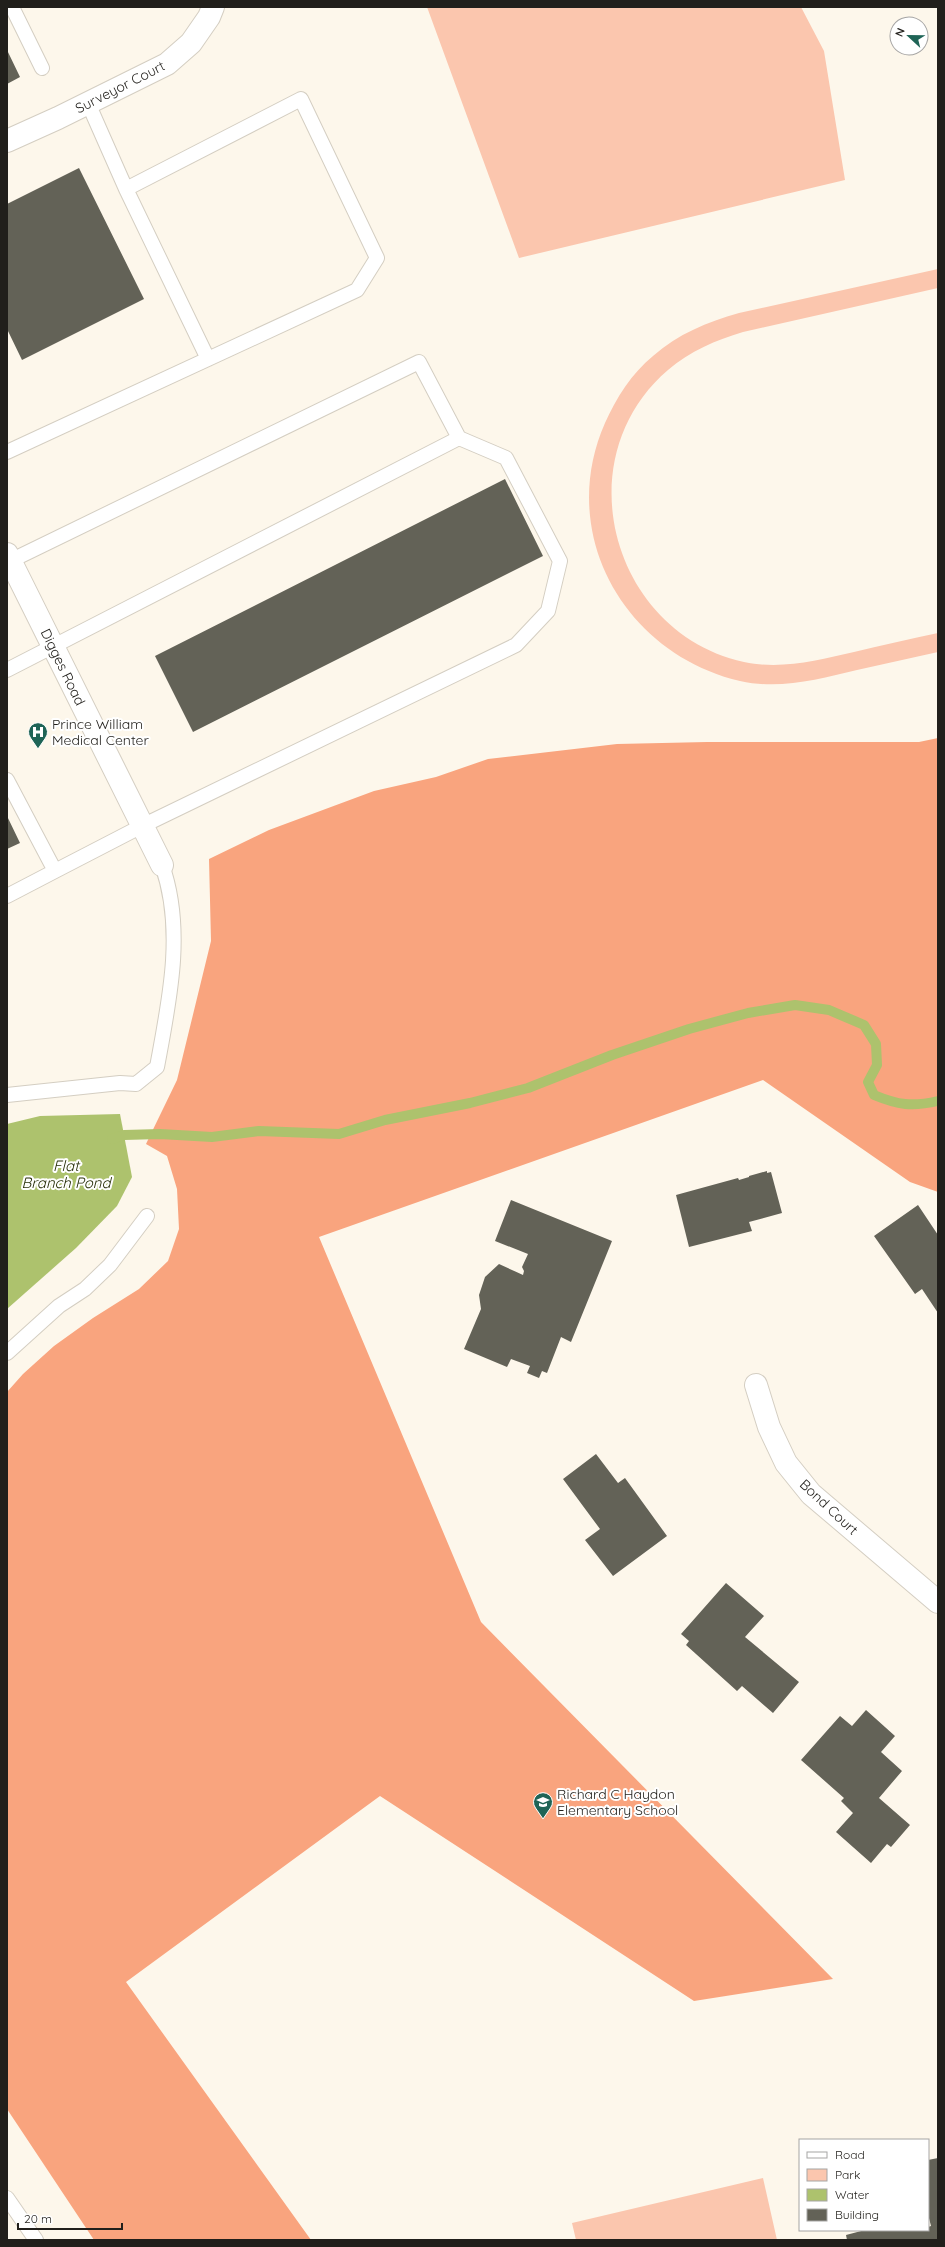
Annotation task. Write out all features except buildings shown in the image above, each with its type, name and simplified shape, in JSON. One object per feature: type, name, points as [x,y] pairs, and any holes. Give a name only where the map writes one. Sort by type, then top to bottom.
[{"type":"street","name":"Surveyor Court","points":[[7,141],[88,104],[167,64],[191,43],[209,17],[213,7]]},
{"type":"street","name":"Digges Road","points":[[9,558],[162,865]]},
{"type":"street","name":"Bond Court","points":[[756,1385],[769,1427],[786,1463],[811,1494],[938,1602]]},
{"type":"lane","points":[[12,7],[42,68]]},
{"type":"lane","points":[[7,452],[356,290],[377,258],[301,99],[126,189]]},
{"type":"lane","points":[[88,104],[126,189],[208,359]]},
{"type":"lane","points":[[7,896],[142,826],[516,645],[548,611],[560,561],[506,458],[459,438],[419,362],[9,558]]},
{"type":"lane","points":[[7,670],[52,645],[459,438]]},
{"type":"lane","points":[[7,780],[55,871]]},
{"type":"lane","points":[[7,1095],[120,1083],[136,1084],[156,1067],[172,969],[174,936],[168,883],[162,865]]},
{"type":"lane","points":[[7,1353],[59,1306],[85,1289],[110,1265],[147,1216]]},
{"type":"lane","points":[[7,2198],[36,2240]]},
{"type":"green space","points":[[427,7],[801,7],[824,51],[845,180],[519,258]]},
{"type":"green space","points":[[938,269],[938,288],[743,332],[713,343],[676,363],[668,370],[636,407],[617,449],[612,494],[618,538],[635,580],[662,617],[699,645],[744,662],[772,665],[800,663],[827,658],[938,633],[938,652],[814,680],[785,684],[770,684],[740,681],[699,667],[664,645],[634,617],[611,584],[596,546],[589,506],[592,465],[605,423],[625,386],[645,363],[672,341],[716,320],[739,313]]},
{"type":"green space","points":[[763,2178],[777,2240],[576,2240],[572,2223]]},
{"type":"shaded area","points":[[938,738],[938,1192],[910,1182],[763,1080],[319,1237],[481,1622],[833,1979],[694,2001],[380,1796],[126,1982],[311,2240],[94,2240],[7,2109],[7,1392],[23,1374],[54,1346],[93,1318],[139,1289],[168,1261],[179,1229],[177,1189],[167,1156],[146,1144],[177,1080],[211,941],[209,859],[269,830],[374,791],[436,777],[488,759],[617,744],[707,742],[919,742]]},
{"type":"water","name":"Flat Branch Pond","points":[[120,1114],[132,1177],[117,1206],[76,1248],[7,1309],[7,1124],[40,1116]]},
{"type":"waterway","points":[[112,1139],[124,1135],[160,1134],[212,1137],[259,1131],[339,1134],[385,1120],[470,1103],[528,1088],[612,1055],[689,1029],[748,1013],[795,1005],[829,1010],[864,1025],[876,1044],[877,1065],[868,1082],[874,1095],[890,1101],[905,1104],[920,1104],[938,1101]]},
{"type":"place","name":"Prince William Medical Center","points":[[38,749]]},
{"type":"place","name":"Richard C Haydon Elementary School","points":[[543,1819]]}]
